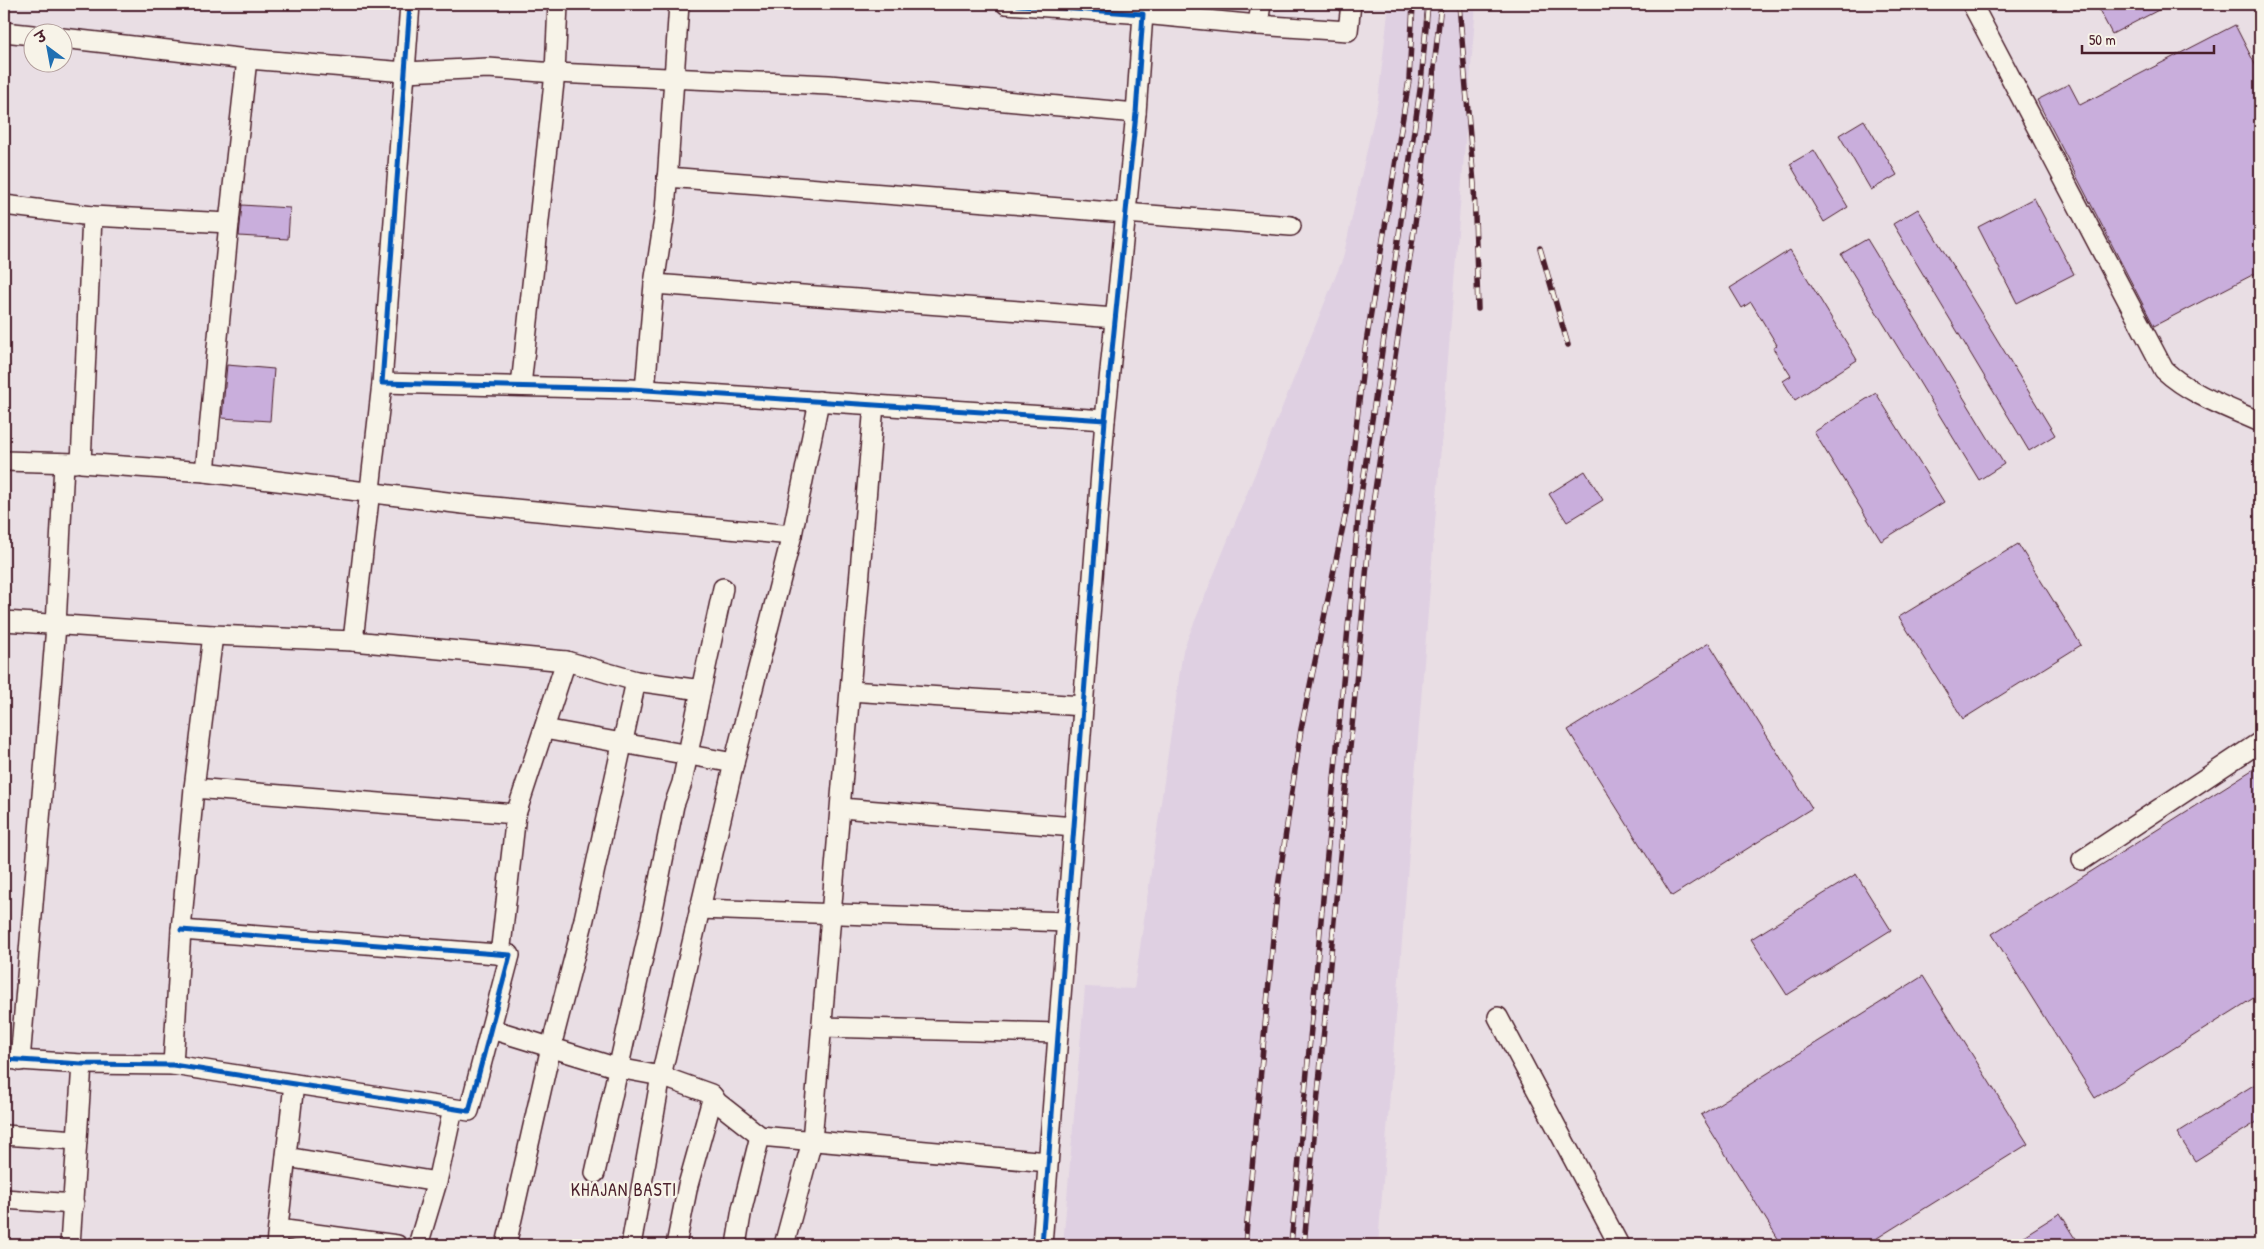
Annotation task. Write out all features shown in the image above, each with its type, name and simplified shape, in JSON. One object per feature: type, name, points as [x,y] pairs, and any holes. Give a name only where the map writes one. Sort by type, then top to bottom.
[{"type":"street","points":[[353,641],[382,383],[410,4]]},
{"type":"street","points":[[521,386],[555,73],[558,4]]},
{"type":"street","points":[[645,390],[654,284],[665,212],[679,4]]},
{"type":"street","points":[[1006,4],[1200,12],[1258,26],[1348,31],[1351,4]]},
{"type":"street","points":[[1258,26],[1261,4]]},
{"type":"street","points":[[1972,4],[2164,370],[2176,382],[2190,390],[2260,422]]},
{"type":"street","points":[[1042,1245],[1105,420],[1136,113],[1144,9]]},
{"type":"street","points":[[4,32],[22,34]]},
{"type":"street","points":[[72,39],[247,59],[404,72],[488,68],[555,73],[830,85],[1136,113]]},
{"type":"street","points":[[204,472],[228,223],[247,59]]},
{"type":"street","points":[[667,177],[1291,226]]},
{"type":"street","points":[[4,205],[92,216],[228,223]]},
{"type":"street","points":[[92,216],[72,463],[12,1060],[82,1064],[173,1065],[469,1112],[510,955],[181,930]]},
{"type":"street","points":[[654,284],[1115,318]]},
{"type":"street","points":[[382,383],[645,390],[1105,420]]},
{"type":"street","points":[[631,1245],[661,1076],[734,763],[792,535],[819,401]]},
{"type":"street","points":[[784,1245],[812,1141],[874,405]]},
{"type":"street","points":[[4,461],[72,463],[204,472],[463,504],[792,535]]},
{"type":"street","points":[[595,1173],[648,935],[674,805],[682,783],[722,588]]},
{"type":"street","points":[[4,621],[56,626],[213,635],[353,641],[566,661],[636,681],[701,690]]},
{"type":"street","points":[[173,1065],[181,930],[194,788],[213,635]]},
{"type":"street","points":[[500,954],[516,814],[566,661]]},
{"type":"street","points":[[506,1245],[550,1047],[584,920],[636,681]]},
{"type":"street","points":[[850,692],[1083,706]]},
{"type":"street","points":[[544,729],[734,763]]},
{"type":"street","points":[[2082,860],[2260,742]]},
{"type":"street","points":[[194,788],[516,814]]},
{"type":"street","points":[[840,808],[1074,827]]},
{"type":"street","points":[[699,909],[1067,922]]},
{"type":"street","points":[[1498,1017],[1619,1245]]},
{"type":"street","points":[[822,1027],[1058,1033]]},
{"type":"street","points":[[491,1029],[618,1068],[661,1076],[713,1096],[718,1103],[760,1136],[1048,1162]]},
{"type":"street","points":[[70,1245],[82,1064]]},
{"type":"street","points":[[294,1084],[277,1237],[397,1245]]},
{"type":"street","points":[[676,1245],[688,1186],[713,1096]]},
{"type":"street","points":[[418,1245],[437,1182],[453,1110]]},
{"type":"street","points":[[4,1135],[77,1140]]},
{"type":"street","points":[[736,1245],[742,1209],[760,1136]]},
{"type":"street","points":[[286,1157],[437,1182]]},
{"type":"street","points":[[4,1199],[74,1204]]},
{"type":"shaded area","points":[[1389,4],[1476,4],[1378,1245],[1063,1245],[1085,987],[1134,989],[1183,650],[1343,258],[1378,100]]},
{"type":"building","points":[[2096,4],[2170,4],[2112,34]]},
{"type":"building","points":[[2235,25],[2260,74],[2260,271],[2154,326],[2037,100],[2069,84],[2080,105]]},
{"type":"building","points":[[1864,120],[1897,175],[1871,190],[1839,135]]},
{"type":"building","points":[[1814,150],[1848,207],[1824,222],[1790,164]]},
{"type":"building","points":[[2034,198],[2074,274],[2017,303],[1978,227]]},
{"type":"building","points":[[242,205],[290,208],[288,239],[239,236]]},
{"type":"building","points":[[1918,209],[2055,435],[2029,451],[1893,224]]},
{"type":"building","points":[[1867,239],[2004,464],[1979,480],[1841,254]]},
{"type":"building","points":[[1790,250],[1857,360],[1795,400],[1783,381],[1791,376],[1773,348],[1777,345],[1751,302],[1742,308],[1730,288]]},
{"type":"building","points":[[227,365],[274,369],[270,421],[222,418]]},
{"type":"building","points":[[1876,393],[1944,502],[1881,541],[1814,432]]},
{"type":"building","points":[[1585,471],[1603,500],[1567,522],[1549,494]]},
{"type":"building","points":[[2018,544],[2081,645],[1963,719],[1899,617]]},
{"type":"building","points":[[1709,643],[1812,808],[1672,896],[1568,730]]},
{"type":"building","points":[[2260,765],[2260,994],[2095,1098],[1992,934]]},
{"type":"building","points":[[1856,874],[1891,930],[1787,995],[1751,939]]},
{"type":"building","points":[[1923,976],[2028,1144],[1866,1245],[1782,1245],[1701,1115]]},
{"type":"building","points":[[2260,1081],[2260,1120],[2195,1161],[2177,1133]]},
{"type":"building","points":[[2060,1213],[2080,1245],[2009,1245]]},
{"type":"railway","points":[[1245,1245],[1277,894],[1301,729],[1347,507],[1365,349],[1409,80],[1413,4]]},
{"type":"railway","points":[[1291,1245],[1359,509],[1421,83],[1428,4]]},
{"type":"railway","points":[[1304,1245],[1372,510],[1422,177],[1441,4]]},
{"type":"railway","points":[[1459,4],[1474,184],[1478,309]]},
{"type":"railway","points":[[1540,248],[1568,345]]},
{"type":"cycle path","points":[[410,4],[382,383],[631,389],[1105,420]]},
{"type":"cycle path","points":[[1006,4],[1143,14],[1136,113],[1105,420],[1042,1245]]},
{"type":"cycle path","points":[[4,1059],[82,1064],[173,1065],[469,1111],[510,955],[181,930]]},
{"type":"district","name":"KHAJAN BASTI","points":[[624,1190]]}]
